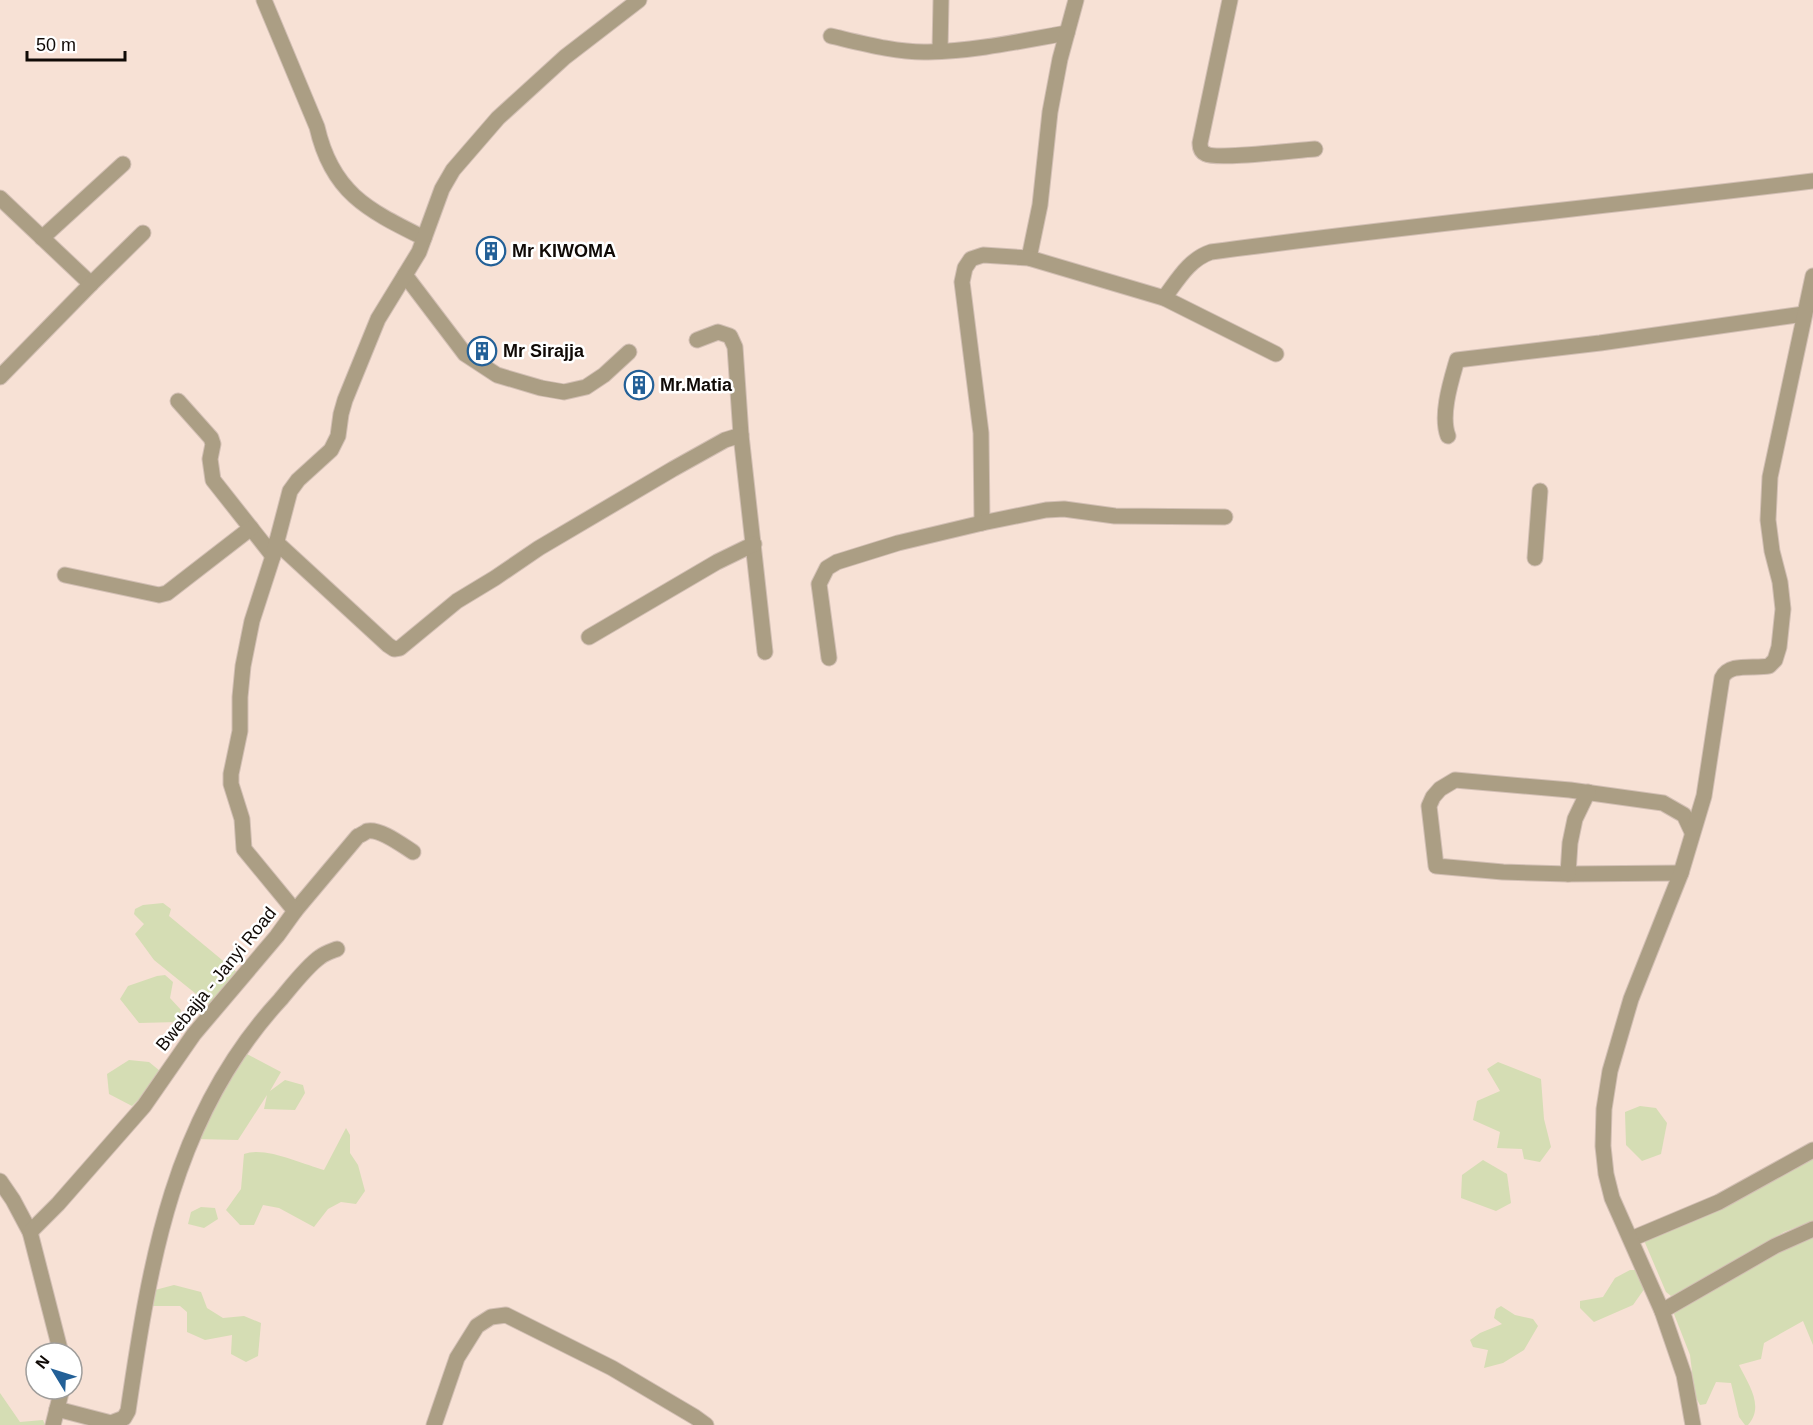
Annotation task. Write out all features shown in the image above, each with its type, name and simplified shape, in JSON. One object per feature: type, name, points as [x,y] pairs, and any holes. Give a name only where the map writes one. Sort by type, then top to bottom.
[{"type":"street","points":[[264,0],[317,127],[321,145],[332,170],[362,204],[424,238]]},
{"type":"street","name":"Bwebajja - Janyi Road","points":[[30,1232],[66,1195],[144,1106],[194,1034],[295,912],[244,849],[242,819],[231,784],[240,731],[243,666],[252,621],[290,491],[298,480],[331,450],[338,436],[343,407],[370,338],[382,312],[419,252],[442,189],[453,170],[498,118],[565,57],[639,0]]},
{"type":"street","points":[[940,51],[942,0]]},
{"type":"street","points":[[1029,258],[1040,205],[1050,112],[1060,59],[1076,0]]},
{"type":"street","points":[[1230,0],[1200,150],[1204,154],[1229,156],[1315,149]]},
{"type":"street","points":[[831,36],[880,47],[926,52],[976,49],[1067,33]]},
{"type":"street","points":[[42,238],[123,164]]},
{"type":"street","points":[[1164,298],[1179,276],[1199,256],[1210,252],[1813,181]]},
{"type":"street","points":[[0,198],[91,284]]},
{"type":"street","points":[[0,377],[143,233]]},
{"type":"street","points":[[982,523],[981,433],[962,282],[965,268],[971,259],[983,255],[1029,258],[1164,298],[1276,354]]},
{"type":"street","points":[[405,274],[465,354],[497,375],[564,392],[586,387],[604,375],[629,352]]},
{"type":"street","points":[[1693,1425],[1684,1375],[1662,1311],[1612,1198],[1606,1174],[1603,1146],[1604,1109],[1610,1071],[1631,999],[1681,873],[1704,796],[1724,672],[1730,668],[1769,666],[1775,660],[1779,647],[1783,609],[1780,582],[1772,551],[1768,520],[1768,493],[1813,276]]},
{"type":"street","points":[[1448,436],[1445,424],[1446,413],[1450,382],[1457,360],[1804,315]]},
{"type":"street","points":[[697,340],[718,332],[730,336],[735,347],[741,435],[765,652]]},
{"type":"street","points":[[178,401],[211,438],[213,444],[210,459],[213,480],[251,528],[388,645],[397,649],[457,601],[539,548],[673,469],[741,435]]},
{"type":"street","points":[[1535,558],[1540,491]]},
{"type":"street","points":[[829,658],[819,584],[827,568],[837,562],[898,543],[1046,510],[1064,509],[1116,516],[1225,517]]},
{"type":"street","points":[[65,575],[159,595],[167,593],[251,528]]},
{"type":"street","points":[[589,637],[717,562],[754,544]]},
{"type":"street","points":[[1681,873],[1568,874],[1503,872],[1436,866],[1429,806],[1440,789],[1455,780],[1588,792],[1663,803],[1684,816],[1692,832]]},
{"type":"street","points":[[1568,874],[1570,843],[1575,819],[1588,792]]},
{"type":"street","points":[[295,912],[358,836],[374,831],[412,852]]},
{"type":"street","points":[[57,1408],[111,1423],[124,1418],[128,1411],[142,1318],[156,1247],[175,1181],[190,1142],[214,1091],[262,1018],[320,957],[337,949]]},
{"type":"street","points":[[1631,1239],[1719,1202],[1813,1150]]},
{"type":"street","points":[[0,1181],[30,1232],[58,1341]]},
{"type":"street","points":[[0,1203],[16,1207]]},
{"type":"street","points":[[1662,1311],[1775,1246],[1813,1229]]},
{"type":"street","points":[[434,1425],[458,1358],[477,1326],[491,1317],[506,1315],[612,1368],[706,1425]]},
{"type":"street","points":[[53,1425],[59,1401]]},
{"type":"green space","points":[[163,903],[171,909],[169,916],[239,974],[211,1006],[154,960],[135,934],[144,924],[134,914],[135,909],[143,905]]},
{"type":"green space","points":[[165,975],[173,982],[170,998],[181,1010],[178,1022],[139,1023],[120,999],[128,986]]},
{"type":"green space","points":[[243,1052],[281,1072],[270,1091],[285,1080],[303,1085],[305,1093],[295,1110],[264,1109],[267,1095],[238,1140],[196,1139]]},
{"type":"green space","points":[[129,1060],[149,1062],[160,1071],[148,1091],[132,1106],[109,1094],[107,1074]]},
{"type":"green space","points":[[1498,1062],[1541,1079],[1544,1119],[1551,1147],[1540,1162],[1524,1159],[1522,1149],[1497,1148],[1500,1132],[1473,1120],[1477,1101],[1500,1091],[1487,1069]]},
{"type":"green space","points":[[1640,1106],[1656,1108],[1667,1123],[1661,1154],[1642,1161],[1626,1145],[1625,1112]]},
{"type":"green space","points":[[346,1128],[350,1135],[350,1153],[358,1165],[365,1191],[356,1204],[341,1202],[328,1209],[314,1227],[279,1208],[263,1205],[254,1225],[240,1225],[226,1210],[241,1189],[244,1154],[262,1152],[273,1154],[324,1170]]},
{"type":"green space","points":[[1813,1152],[1813,1221],[1784,1232],[1680,1293],[1671,1296],[1666,1292],[1643,1238]]},
{"type":"green space","points":[[1483,1160],[1507,1174],[1511,1203],[1496,1211],[1461,1198],[1462,1175]]},
{"type":"green space","points":[[201,1207],[215,1208],[218,1219],[204,1228],[188,1224],[191,1212]]},
{"type":"green space","points":[[1813,1231],[1813,1345],[1803,1321],[1764,1343],[1761,1359],[1739,1365],[1755,1403],[1753,1418],[1748,1425],[1745,1425],[1739,1417],[1731,1383],[1716,1382],[1706,1404],[1700,1405],[1695,1396],[1690,1355],[1674,1314],[1677,1309]]},
{"type":"green space","points":[[1630,1270],[1640,1270],[1645,1288],[1633,1305],[1594,1322],[1580,1308],[1580,1301],[1603,1297],[1615,1278]]},
{"type":"green space","points":[[174,1285],[201,1292],[207,1308],[223,1318],[244,1316],[261,1323],[258,1356],[246,1362],[231,1354],[232,1335],[205,1340],[187,1332],[187,1312],[180,1306],[152,1306],[155,1290]]},
{"type":"green space","points":[[1501,1306],[1515,1315],[1533,1319],[1538,1326],[1524,1350],[1503,1363],[1484,1368],[1488,1350],[1473,1347],[1470,1340],[1502,1324],[1494,1318],[1496,1309]]},
{"type":"green space","points":[[0,1393],[20,1422],[43,1420],[45,1425],[0,1425]]},
{"type":"place","name":"Mr KIWOMA","points":[[491,251]]},
{"type":"place","name":"Mr Sirajja","points":[[482,351]]},
{"type":"place","name":"Mr.Matia","points":[[639,385]]}]
